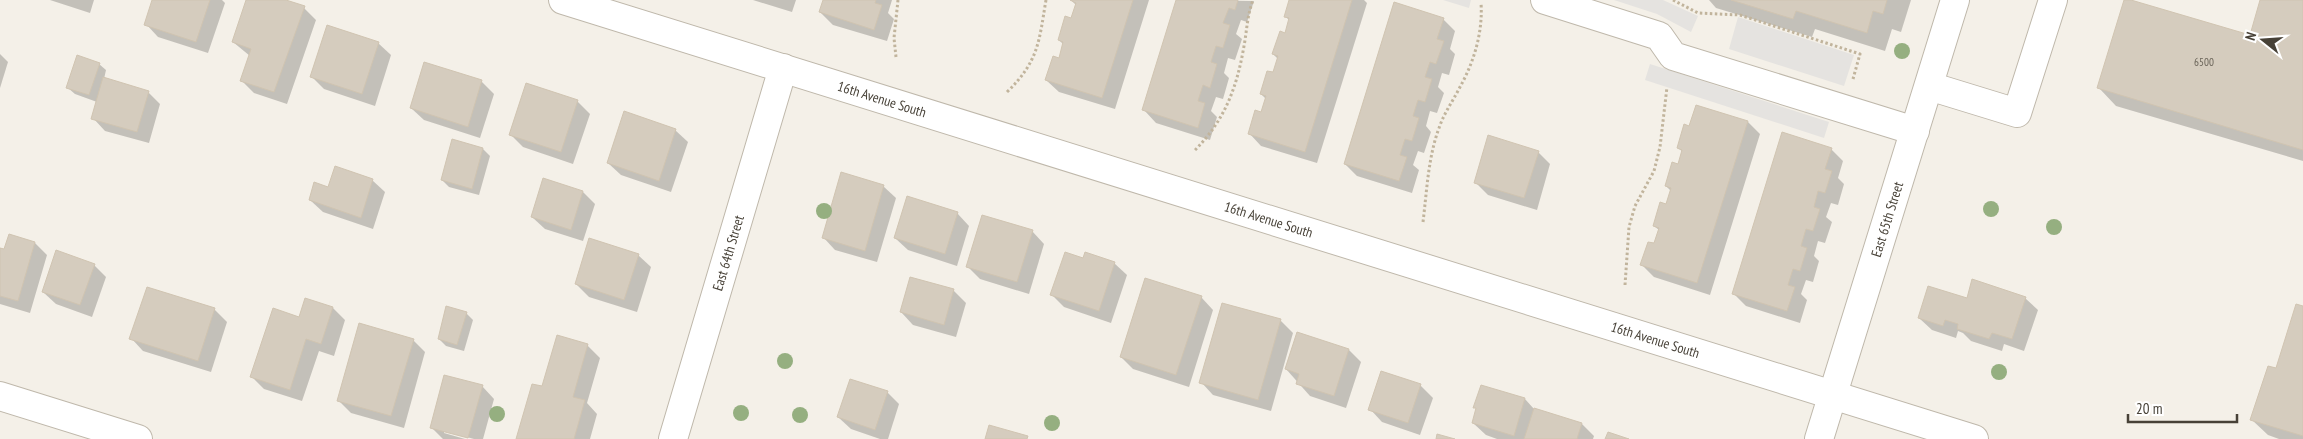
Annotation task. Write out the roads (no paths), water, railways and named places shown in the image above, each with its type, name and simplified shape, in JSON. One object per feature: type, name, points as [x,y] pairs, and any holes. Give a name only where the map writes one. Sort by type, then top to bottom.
[{"type":"street","name":"16th Avenue South","points":[[563,0],[1974,439]]},
{"type":"street","points":[[1545,0],[1659,36],[1673,56],[1915,131]]},
{"type":"street","name":"East 65th Street","points":[[1819,439],[1955,0]]},
{"type":"street","points":[[1929,86],[2017,113],[2053,0]]},
{"type":"street","name":"East 64th Street","points":[[673,439],[783,68]]},
{"type":"street","points":[[0,396],[138,439]]}]
